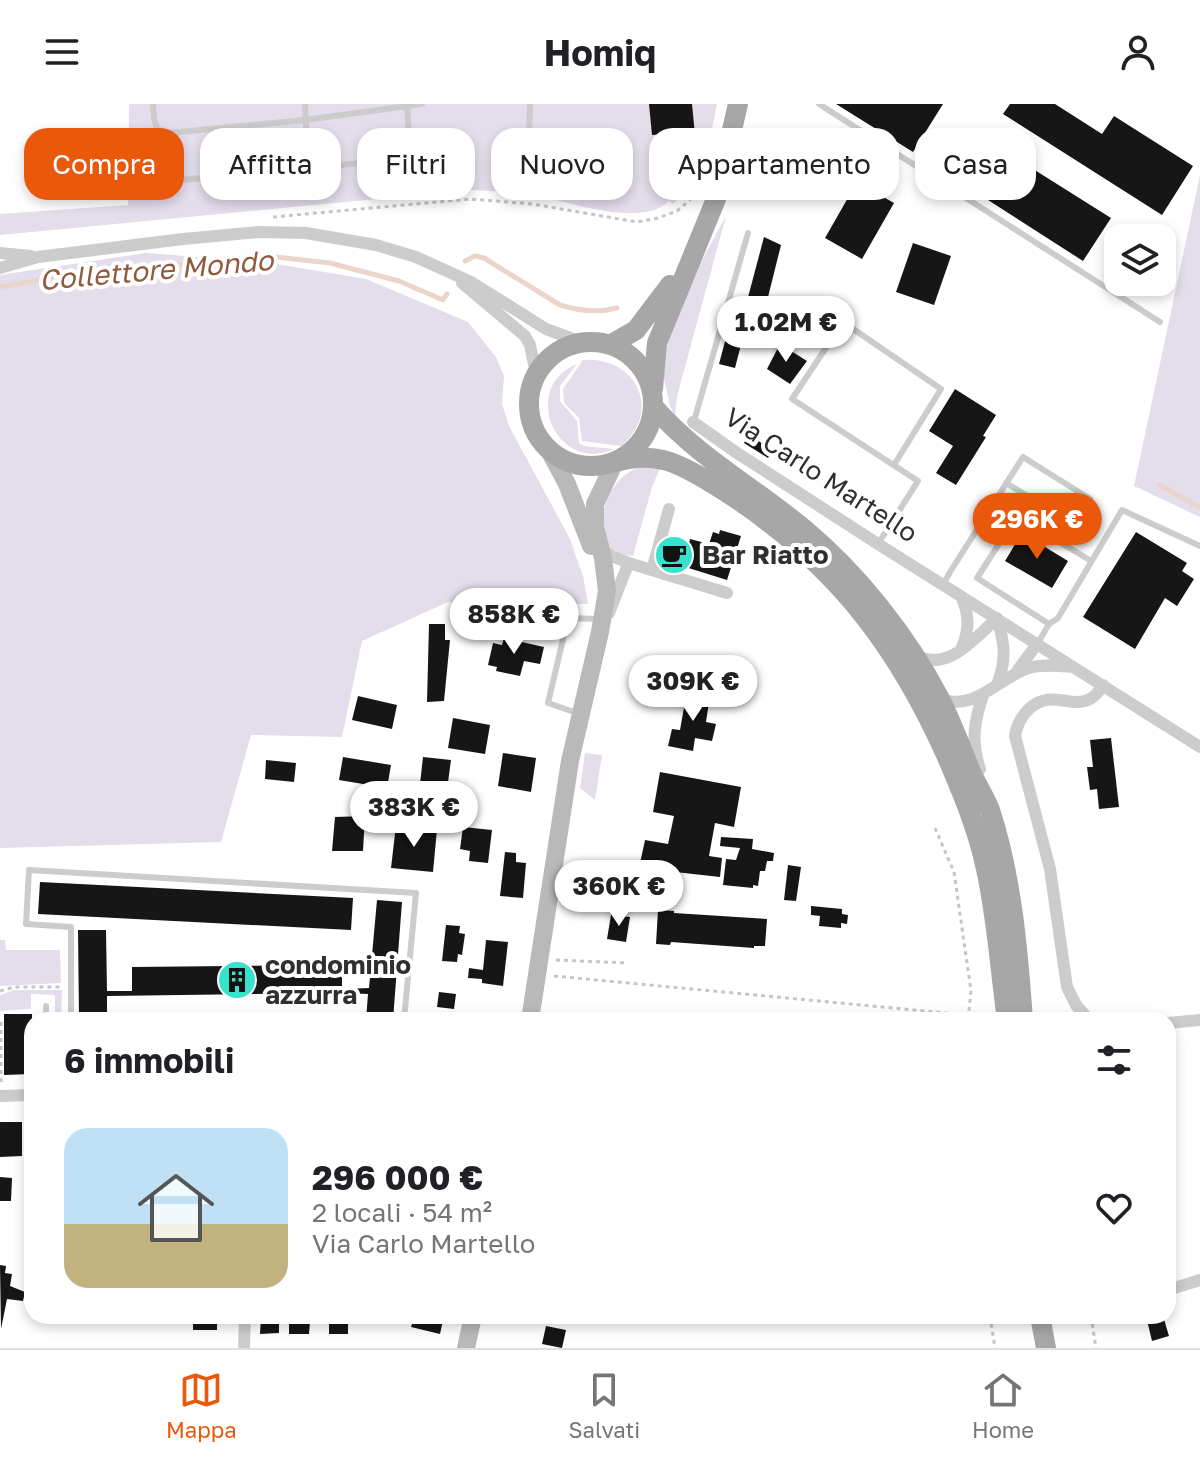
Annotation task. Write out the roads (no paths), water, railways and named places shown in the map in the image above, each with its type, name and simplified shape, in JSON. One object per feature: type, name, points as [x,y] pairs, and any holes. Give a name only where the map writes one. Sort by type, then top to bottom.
[{"type":"main road","points":[[549,450],[569,463],[592,467],[615,462],[635,449],[642,439],[651,418],[657,343],[716,199],[738,104]]},
{"type":"main road","points":[[610,345],[646,321],[698,241]]},
{"type":"main road","points":[[602,620],[596,564],[590,543],[567,484],[535,431],[529,397],[536,374],[543,365],[561,350],[584,343],[610,345],[628,355],[644,372],[653,400]]},
{"type":"main road","name":"Via Carlo Martello","points":[[653,400],[668,423],[696,448],[803,528],[839,561],[911,652],[939,698],[989,807],[1011,905],[1022,1012]]},
{"type":"main road","name":"Via Carlo Martello","points":[[615,462],[634,458],[664,460],[735,498],[798,546],[825,571],[885,642],[922,702],[957,779],[987,870],[1006,1012]]},
{"type":"main road","points":[[531,1012],[570,761],[607,591],[595,527],[595,504],[615,462]]},
{"type":"main road","points":[[466,1348],[471,1324]]},
{"type":"main road","points":[[1042,1324],[1046,1348]]},
{"type":"street","points":[[0,268],[38,257],[286,231],[376,245],[416,257],[491,293],[546,329],[584,343]]},
{"type":"street","points":[[0,253],[38,257]]},
{"type":"street","points":[[450,273],[525,336],[536,374]]},
{"type":"street","name":"Via Carlo Martello","points":[[693,422],[878,544],[1200,747]]},
{"type":"street","points":[[652,570],[669,509]]},
{"type":"street","points":[[600,546],[611,556],[632,564],[727,593]]},
{"type":"street","name":"Via Carlo Martello","points":[[798,546],[836,575],[857,596],[882,624],[923,686],[939,698]]},
{"type":"street","points":[[602,620],[627,567],[632,564]]},
{"type":"street","points":[[961,596],[969,619],[968,633],[961,650]]},
{"type":"street","points":[[911,652],[919,657],[942,660],[961,650],[997,618],[1005,649],[998,682]]},
{"type":"street","points":[[1012,676],[1038,643]]},
{"type":"street","points":[[939,698],[963,702],[983,695],[998,682],[1038,666],[1076,667]]},
{"type":"street","points":[[1082,1012],[1067,987],[1050,869],[1015,736],[1021,718],[1035,703],[1048,699],[1088,700],[1103,685]]},
{"type":"street","name":"Via Carlo Martello","points":[[983,695],[974,722],[973,737],[989,807]]},
{"type":"street","points":[[1176,1022],[1200,1020]]},
{"type":"street","points":[[1,1089],[24,1093]]},
{"type":"street","points":[[1176,1288],[1200,1280]]},
{"type":"street","points":[[244,1348],[245,1324]]},
{"type":"lane","points":[[153,104],[157,129],[169,133],[305,120],[422,104]]},
{"type":"lane","points":[[305,104],[305,128]]},
{"type":"lane","points":[[529,128],[530,104]]},
{"type":"lane","points":[[819,104],[1160,322]]},
{"type":"lane","points":[[341,165],[410,157],[408,105]]},
{"type":"lane","points":[[693,422],[748,233]]},
{"type":"lane","points":[[878,544],[918,481],[792,399],[843,322],[941,389],[894,465]]},
{"type":"lane","points":[[943,585],[1006,483],[1023,457],[1090,499],[1073,524],[1006,483]]},
{"type":"lane","points":[[1038,643],[1049,624],[1058,618],[1122,510],[1200,546]]},
{"type":"lane","points":[[1049,624],[977,578],[1017,516],[1091,561]]},
{"type":"lane","points":[[580,714],[548,703],[568,618],[602,620]]},
{"type":"lane","points":[[71,1012],[71,927],[26,924],[29,870],[416,893],[405,1012]]},
{"type":"lane","points":[[46,1006],[46,1012]]},
{"type":"waterway","name":"Collettore Mondo","points":[[465,261],[475,256],[484,258],[560,305],[588,311],[617,308]]},
{"type":"waterway","name":"Collettore Mondo","points":[[0,287],[68,275],[276,257],[330,263],[399,281],[443,300],[447,294]]},
{"type":"waterway","name":"Collettore Mondo","points":[[1159,485],[1200,507]]},
{"type":"place","name":"Bar Riatto","points":[[674,555]]},
{"type":"place","name":"condominio azzurra","points":[[237,980]]}]
